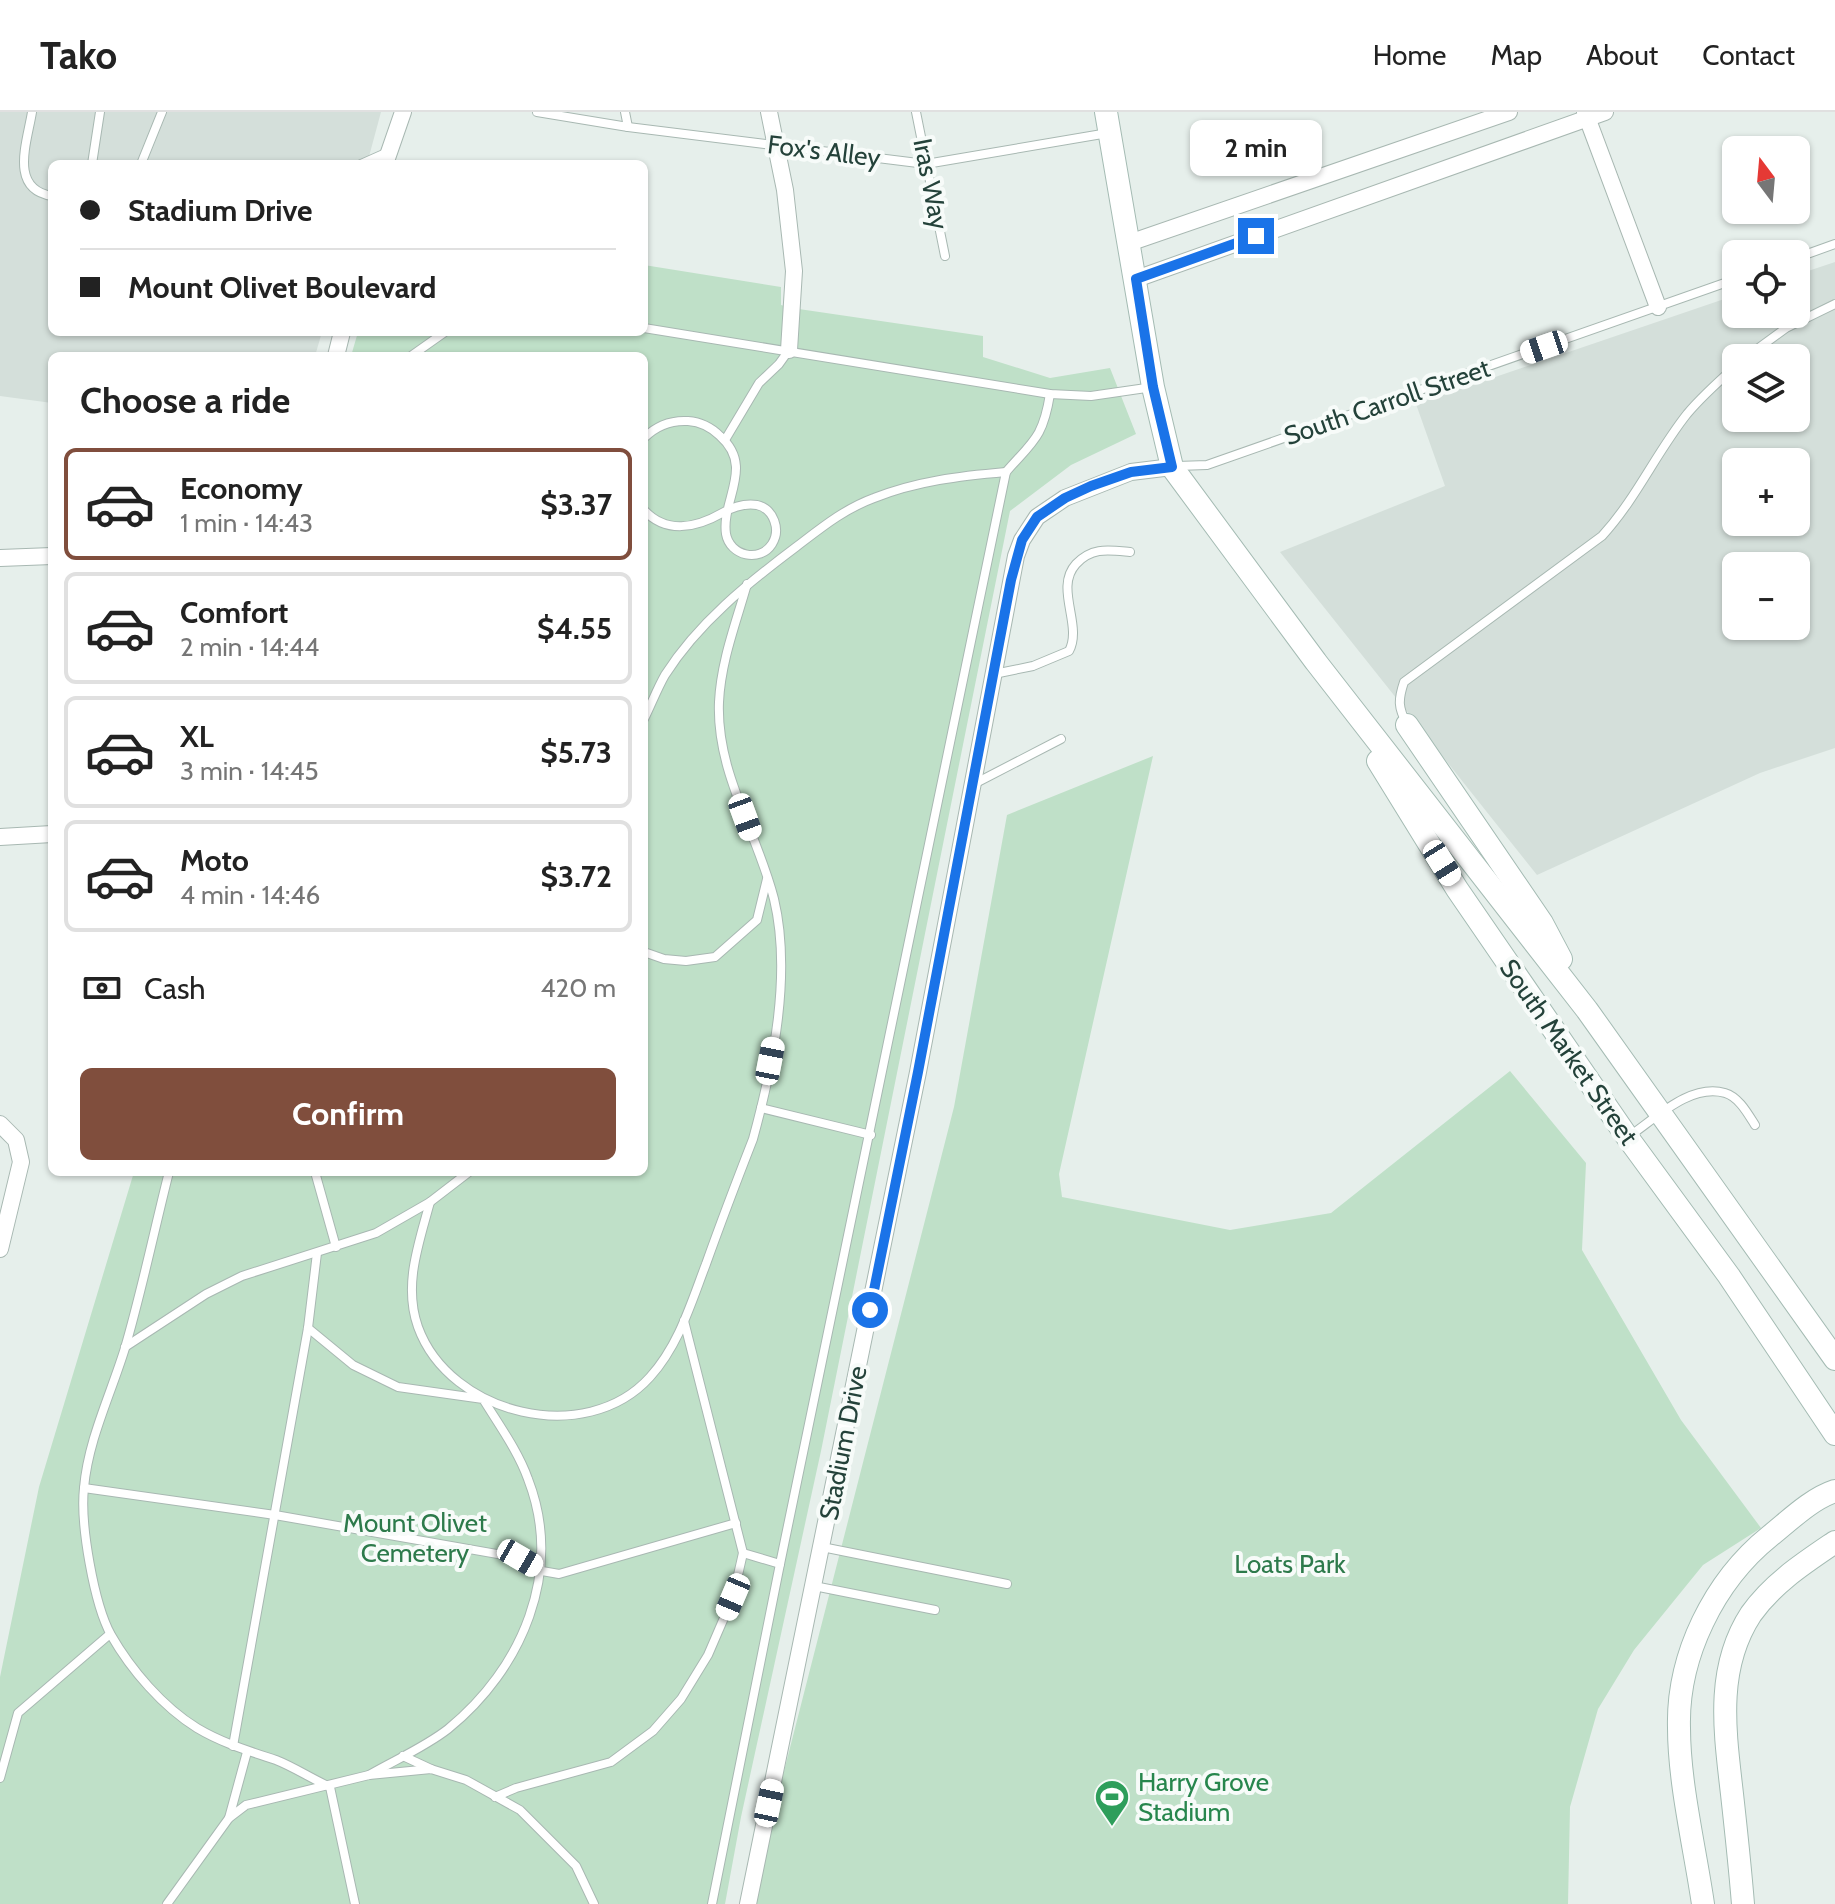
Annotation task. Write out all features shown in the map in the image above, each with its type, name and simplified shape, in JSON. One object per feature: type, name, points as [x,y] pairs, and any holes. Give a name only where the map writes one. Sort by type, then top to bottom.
[{"type":"main road","name":"South Market Street","points":[[1108,122],[1153,387],[1172,467],[1316,662],[1587,1010],[1835,1359]]},
{"type":"main road","name":"South Market Street","points":[[1316,662],[1457,889],[1628,1138],[1729,1276],[1835,1434]]},
{"type":"main road","points":[[1407,725],[1542,923],[1587,1010]]},
{"type":"main road","points":[[1703,1904],[1678,1728],[1684,1675],[1698,1631],[1722,1587],[1755,1547],[1800,1511],[1835,1491]]},
{"type":"main road","points":[[1743,1904],[1725,1729],[1725,1688],[1732,1653],[1751,1614],[1789,1574],[1835,1542]]},
{"type":"main road","points":[[1789,1574],[1835,1563]]},
{"type":"street","points":[[387,158],[403,112]]},
{"type":"street","points":[[769,112],[785,190],[794,271],[789,350]]},
{"type":"street","points":[[1129,243],[1509,112]]},
{"type":"street","points":[[1136,279],[1586,115],[1605,112]]},
{"type":"street","points":[[1586,115],[1658,307]]},
{"type":"street","name":"Stadium Drive","points":[[748,1904],[915,1087],[1016,556],[1037,517],[1065,498],[1131,472],[1172,467]]},
{"type":"street","points":[[0,558],[48,556]]},
{"type":"street","points":[[0,837],[48,834]]},
{"type":"street","points":[[0,1124],[16,1140],[21,1162],[0,1249]]},
{"type":"lane","points":[[32,112],[23,168],[28,183],[37,194],[48,195]]},
{"type":"lane","points":[[93,160],[100,112]]},
{"type":"lane","points":[[143,160],[162,112]]},
{"type":"lane","name":"Fox's Alley","points":[[537,112],[628,127],[926,164],[1108,122]]},
{"type":"lane","points":[[625,112],[628,127]]},
{"type":"lane","name":"Iras Way","points":[[916,112],[945,256]]},
{"type":"lane","points":[[1810,253],[1835,244]]},
{"type":"lane","name":"South Carroll Street","points":[[1172,467],[1207,465],[1722,284]]},
{"type":"lane","points":[[1764,344],[1786,328],[1835,304]]},
{"type":"lane","points":[[648,329],[1050,394],[1091,396],[1153,387]]},
{"type":"lane","points":[[417,352],[439,336]]},
{"type":"lane","points":[[725,440],[759,383],[789,350]]},
{"type":"lane","points":[[1407,725],[1399,709],[1398,698],[1404,682],[1602,536],[1620,517],[1687,415],[1722,378]]},
{"type":"lane","points":[[712,1904],[1006,472],[1037,439],[1046,418],[1050,394]]},
{"type":"lane","points":[[648,435],[661,425],[678,421],[704,425],[725,440],[734,456],[737,473],[730,509],[726,531],[729,542],[736,551],[758,555],[768,550],[775,541],[777,530],[767,510],[757,505],[730,509],[697,526],[679,527],[662,523],[648,513]]},
{"type":"lane","points":[[648,711],[665,675],[698,634],[747,584],[842,513],[873,498],[949,477],[1006,472]]},
{"type":"lane","points":[[993,674],[1033,666],[1069,651],[1074,641],[1067,582],[1072,568],[1092,552],[1103,549],[1130,552]]},
{"type":"lane","points":[[768,550],[772,565]]},
{"type":"lane","points":[[430,1202],[412,1268],[412,1296],[418,1327],[437,1361],[456,1383],[483,1399],[519,1412],[557,1415],[594,1410],[628,1397],[650,1377],[674,1345],[753,1139],[779,1014],[781,961],[775,902],[723,757],[719,702],[727,651],[747,584]]},
{"type":"lane","points":[[971,785],[1061,739]]},
{"type":"lane","points":[[648,953],[686,961],[715,957],[757,920],[767,877]]},
{"type":"lane","points":[[1628,1138],[1686,1097],[1707,1092],[1727,1093],[1743,1106],[1755,1125]]},
{"type":"lane","points":[[761,1108],[871,1135]]},
{"type":"lane","points":[[168,1176],[125,1347],[89,1459],[84,1488],[89,1559],[110,1634],[163,1700],[196,1727],[247,1752],[278,1761],[330,1787]]},
{"type":"lane","points":[[316,1176],[336,1247]]},
{"type":"lane","points":[[125,1347],[206,1294],[242,1276],[376,1233],[430,1202],[464,1176]]},
{"type":"lane","points":[[233,1746],[308,1328],[317,1253]]},
{"type":"lane","points":[[495,1797],[611,1762],[653,1731],[681,1699],[708,1655],[733,1597],[743,1553],[684,1320]]},
{"type":"lane","points":[[308,1328],[353,1365],[398,1387],[483,1399]]},
{"type":"lane","points":[[369,1775],[446,1730],[486,1694],[514,1655],[537,1593],[542,1571],[540,1525],[529,1479],[483,1399]]},
{"type":"lane","points":[[84,1488],[275,1515],[520,1558],[542,1571],[559,1574],[736,1523]]},
{"type":"lane","points":[[822,1547],[1007,1584]]},
{"type":"lane","points":[[743,1553],[780,1564]]},
{"type":"lane","points":[[814,1586],[935,1610]]},
{"type":"lane","points":[[0,1778],[18,1713],[110,1634]]},
{"type":"lane","points":[[229,1818],[247,1752]]},
{"type":"lane","points":[[403,1756],[466,1780],[520,1810],[576,1866],[594,1904]]},
{"type":"lane","points":[[167,1904],[229,1818],[246,1805],[296,1791],[330,1787],[369,1775],[431,1769]]},
{"type":"lane","points":[[330,1787],[355,1904]]},
{"type":"shaded area","points":[[0,112],[381,112],[368,160],[48,160],[48,336],[321,336],[316,352],[48,352],[48,402],[0,396]]},
{"type":"shaded area","points":[[1835,262],[1835,748],[1760,773],[1537,875],[1280,552],[1445,486],[1416,404],[1722,300],[1722,328],[1810,328],[1810,270]]},
{"type":"green space","name":"Mount Olivet Cemetery","points":[[648,266],[781,287],[781,305],[792,308],[983,336],[983,357],[1050,378],[1110,368],[1136,434],[1071,465],[1010,511],[821,1451],[725,1904],[0,1904],[0,1677],[39,1487],[133,1176],[648,1176],[648,352],[352,352],[357,336],[648,336]]},
{"type":"green space","name":"Loats Park","points":[[1153,756],[1059,1174],[1062,1197],[1230,1230],[1331,1213],[1510,1071],[1586,1163],[1582,1250],[1681,1420],[1761,1528],[1703,1565],[1634,1650],[1598,1709],[1570,1807],[1568,1904],[750,1904],[954,1107],[1007,815]]},
{"type":"place","name":"Harry Grove Stadium","points":[[1112,1828]]},
{"type":"route","points":[[870,1310],[1016,556],[1037,517],[1065,498],[1131,472],[1172,467],[1153,387],[1136,279],[1256,236]]}]
